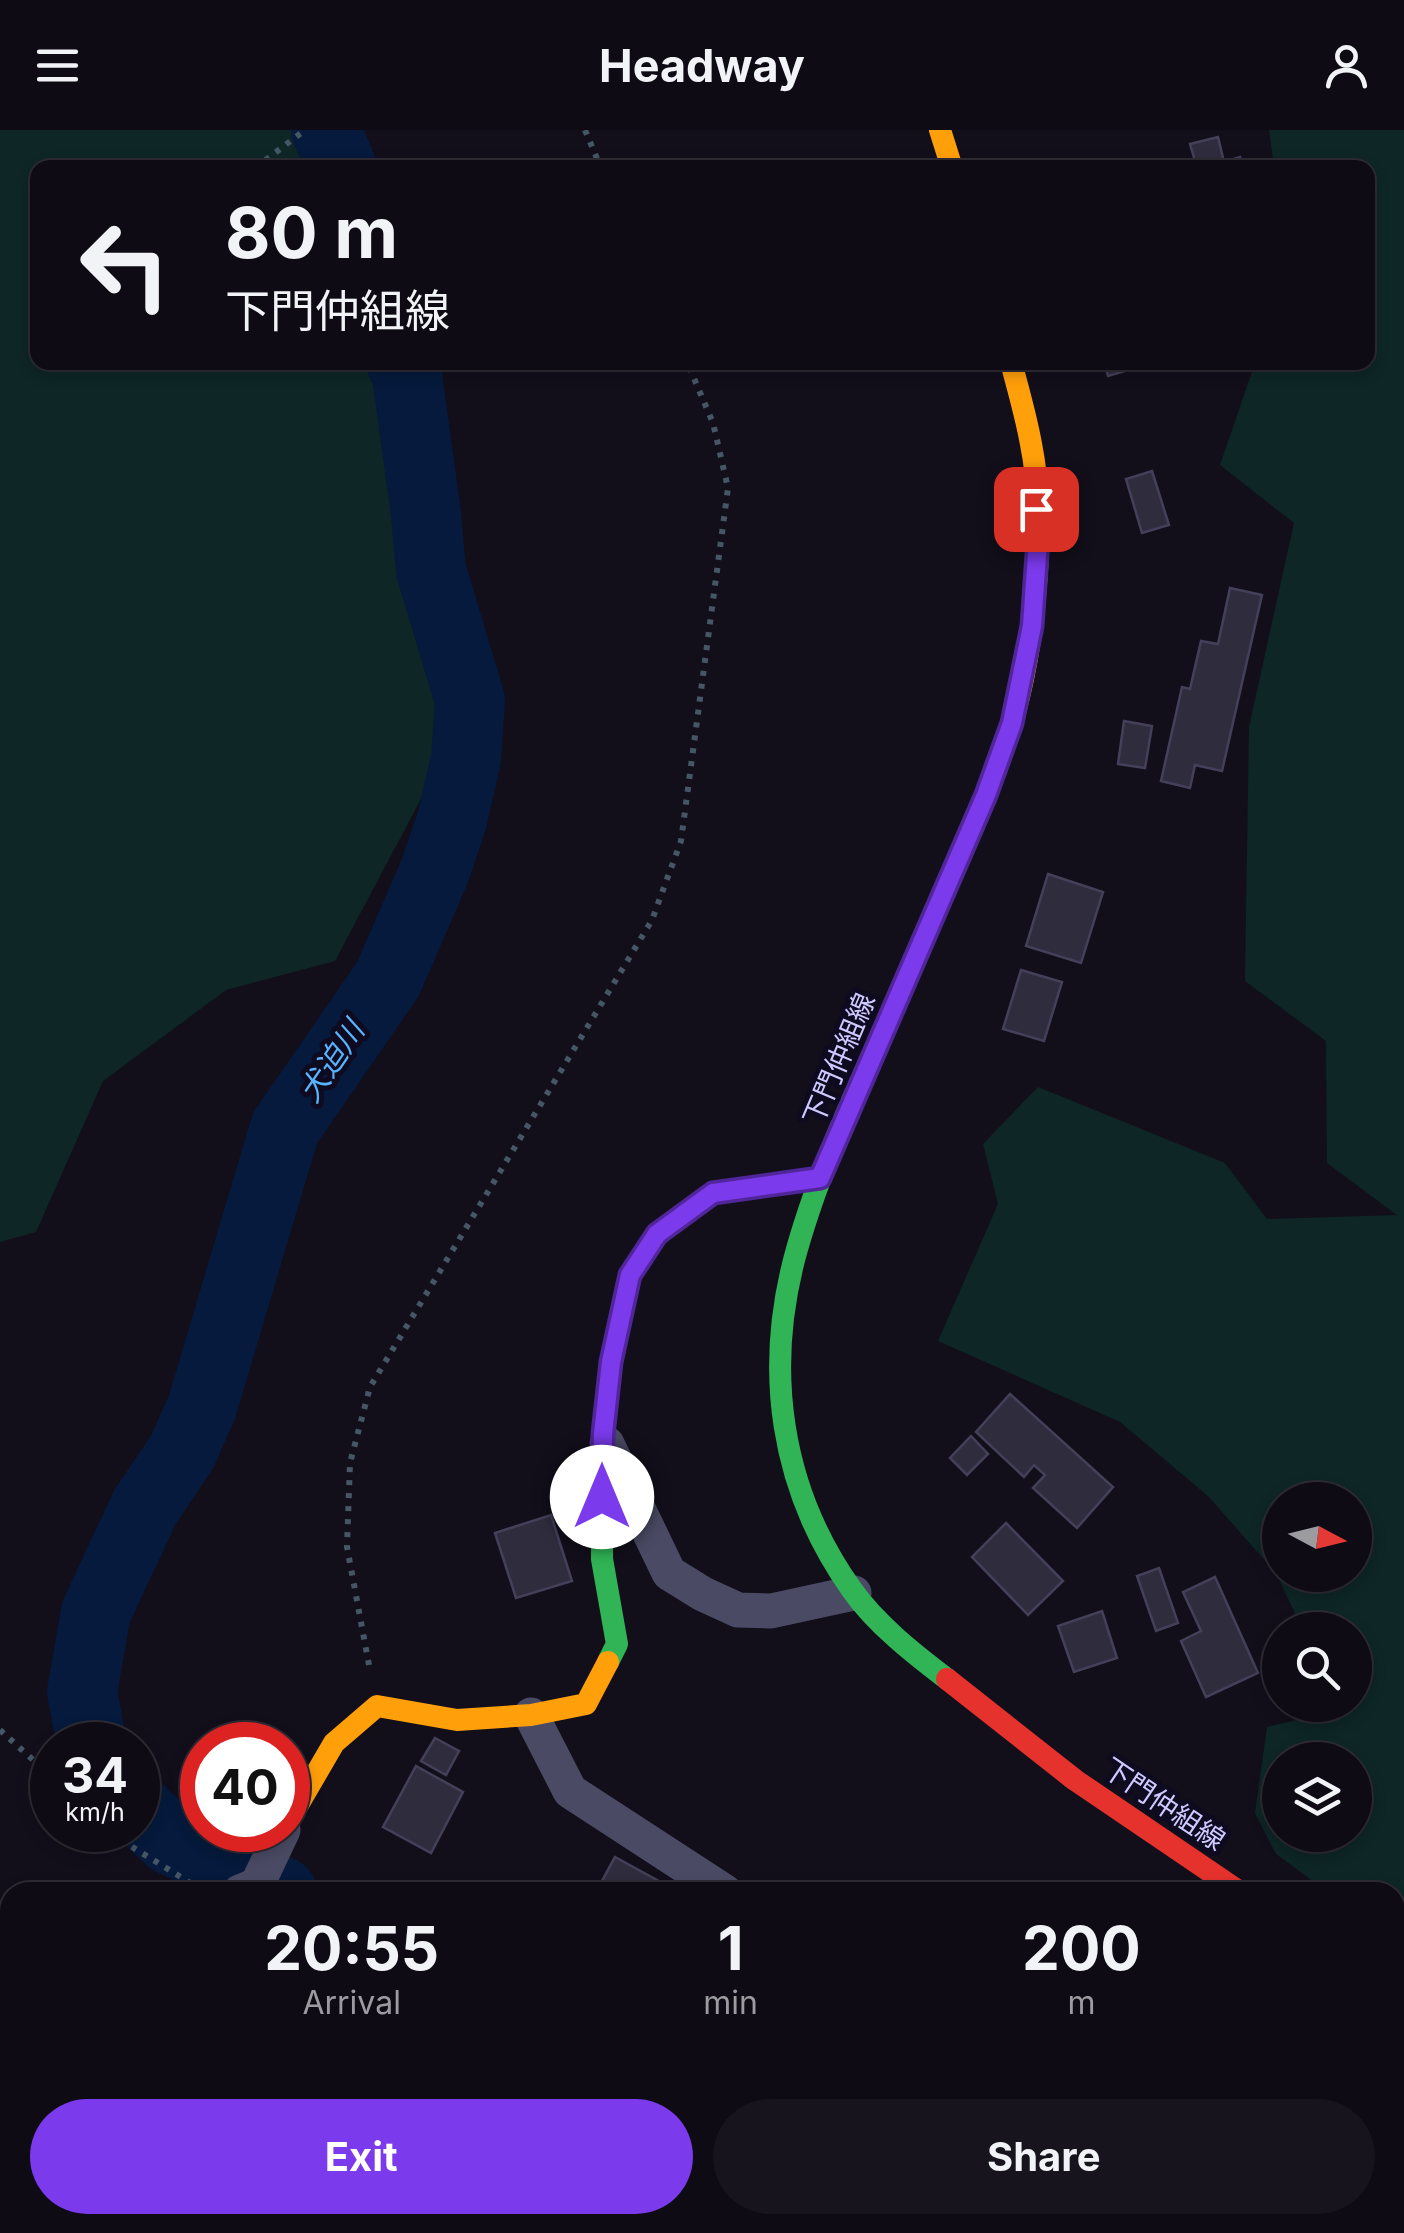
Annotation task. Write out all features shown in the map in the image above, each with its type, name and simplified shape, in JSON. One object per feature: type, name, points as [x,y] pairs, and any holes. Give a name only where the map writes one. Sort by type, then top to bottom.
[{"type":"street","points":[[940,130],[949,160]]},
{"type":"street","name":"下門仲組線","points":[[1014,370],[1032,447],[1038,540],[1032,626],[1012,723],[986,795],[820,1178],[793,1268],[781,1333],[779,1399],[793,1475],[827,1549],[854,1593],[918,1657],[1076,1780],[1225,1882]]},
{"type":"street","points":[[310,1784],[334,1744],[377,1706],[458,1720],[531,1715],[586,1704],[617,1644],[602,1560],[603,1434],[611,1362],[630,1275],[657,1234],[713,1193],[820,1178]]},
{"type":"street","points":[[603,1434],[669,1573],[738,1610],[771,1610],[854,1593]]},
{"type":"street","points":[[531,1715],[570,1792],[709,1882]]},
{"type":"street","points":[[252,1882],[270,1852]]},
{"type":"path","points":[[264,160],[305,130]]},
{"type":"path","points":[[584,130],[597,160]]},
{"type":"path","points":[[377,1706],[347,1547],[350,1463],[370,1387],[652,920],[682,842],[728,488],[713,423],[690,370]]},
{"type":"path","points":[[0,1730],[30,1757]]},
{"type":"path","points":[[140,1852],[190,1882]]},
{"type":"green space","points":[[0,130],[354,130],[356,160],[30,160],[30,370],[382,370],[443,483],[473,645],[431,780],[335,961],[226,990],[103,1081],[36,1232],[0,1242]]},
{"type":"green space","points":[[1269,130],[1404,130],[1404,1882],[1314,1882],[1275,1852],[1372,1852],[1372,1742],[1265,1742],[1267,1727],[1288,1722],[1372,1722],[1372,1612],[1294,1612],[1285,1592],[1372,1592],[1372,1482],[1262,1482],[1262,1557],[1208,1496],[1120,1422],[938,1341],[998,1204],[983,1144],[1038,1087],[1225,1163],[1267,1219],[1397,1215],[1327,1163],[1326,1041],[1245,981],[1249,727],[1294,523],[1220,465],[1253,370],[1375,370],[1375,160],[1273,160]]},
{"type":"green space","points":[[1262,1763],[1262,1827],[1255,1813]]},
{"type":"building","points":[[1218,137],[1224,160],[1195,160],[1190,144]]},
{"type":"building","points":[[1106,370],[1129,370],[1108,376]]},
{"type":"building","points":[[1152,471],[1169,525],[1142,533],[1126,479]]},
{"type":"building","points":[[1230,588],[1262,595],[1222,771],[1195,765],[1190,788],[1161,781],[1182,687],[1190,689],[1201,641],[1218,644]]},
{"type":"building","points":[[1124,721],[1152,726],[1145,768],[1118,764]]},
{"type":"building","points":[[1048,874],[1103,892],[1081,963],[1026,946]]},
{"type":"building","points":[[1021,970],[1062,982],[1044,1041],[1003,1029]]},
{"type":"building","points":[[1010,1394],[1113,1487],[1077,1528],[1033,1488],[1045,1475],[1034,1465],[1024,1477],[976,1432]]},
{"type":"building","points":[[971,1436],[988,1454],[967,1475],[950,1458]]},
{"type":"building","points":[[551,1515],[572,1581],[516,1598],[495,1533]]},
{"type":"building","points":[[1006,1523],[1063,1581],[1028,1615],[972,1557]]},
{"type":"building","points":[[1159,1568],[1178,1623],[1156,1631],[1137,1576]]},
{"type":"building","points":[[1215,1577],[1258,1673],[1206,1697],[1181,1641],[1201,1631],[1183,1592]]},
{"type":"building","points":[[1102,1611],[1117,1658],[1074,1672],[1058,1626]]},
{"type":"building","points":[[435,1738],[459,1751],[446,1775],[421,1761]]},
{"type":"building","points":[[416,1766],[463,1792],[431,1853],[383,1827]]},
{"type":"building","points":[[615,1857],[661,1882],[601,1882]]},
{"type":"waterway","name":"犬迫川","points":[[326,130],[339,160]]},
{"type":"waterway","name":"犬迫川","points":[[88,1722],[82,1692],[96,1612],[145,1507],[182,1452],[202,1407],[285,1128],[388,979],[434,873],[452,820],[466,759],[470,700],[431,570],[405,370]]},
{"type":"waterway","name":"犬迫川","points":[[160,1830],[171,1840],[261,1882]]},
{"type":"traffic: fast","points":[[918,953],[837,1136],[809,1211],[787,1294],[780,1383],[794,1469],[808,1511],[828,1551],[872,1615],[947,1679]]},
{"type":"traffic: fast","points":[[608,1662],[617,1644],[602,1559],[603,1434],[611,1362],[630,1275],[657,1234],[690,1210]]},
{"type":"traffic: slow","points":[[940,130],[949,160]]},
{"type":"traffic: slow","points":[[918,953],[991,784],[1011,726],[1026,660],[1036,585],[1038,511],[1031,444],[1013,370]]},
{"type":"traffic: slow","points":[[690,1210],[713,1193],[820,1179]]},
{"type":"traffic: slow","points":[[310,1784],[334,1743],[377,1706],[457,1720],[531,1715],[586,1704],[608,1662]]},
{"type":"traffic: jam","points":[[947,1679],[1075,1780],[1225,1882]]},
{"type":"route","points":[[602,1497],[603,1434],[611,1362],[630,1275],[657,1234],[713,1193],[820,1178],[986,795],[1012,723],[1032,626],[1038,540],[1036,509]]}]
